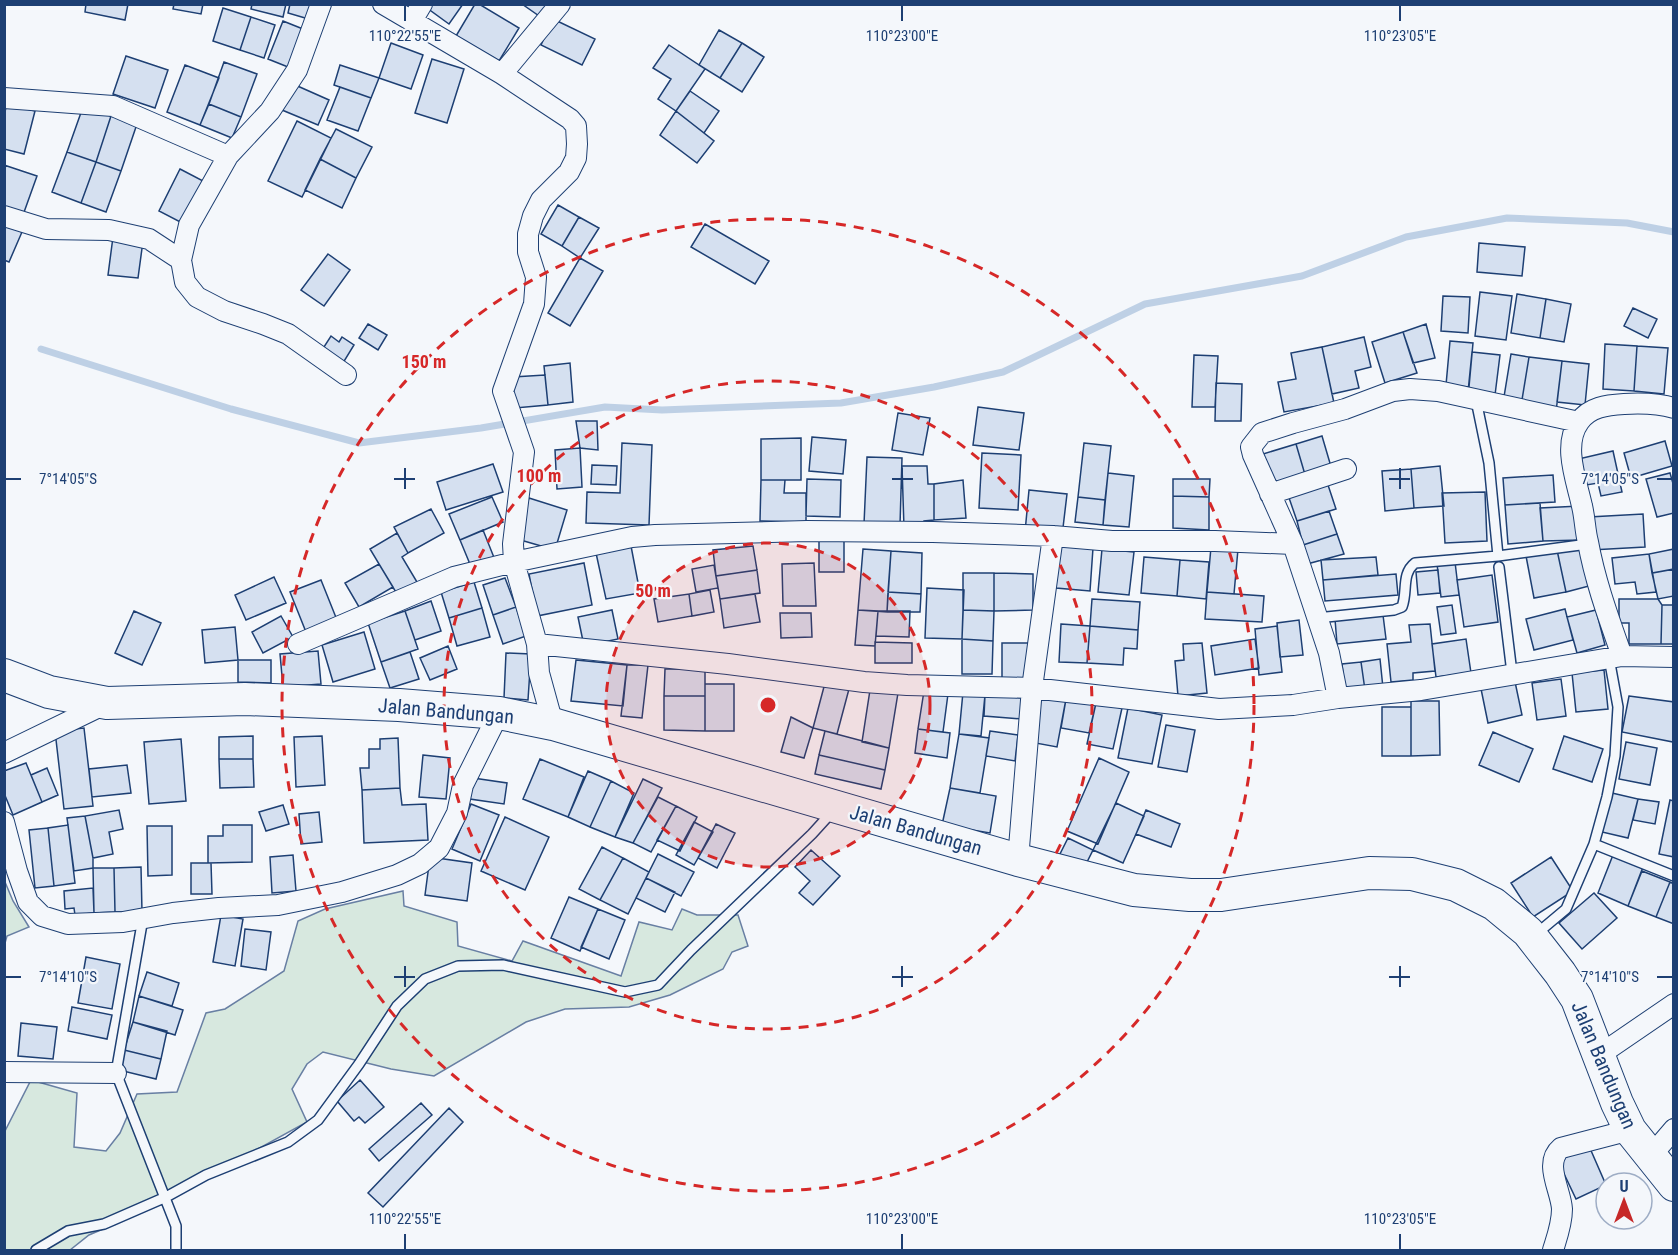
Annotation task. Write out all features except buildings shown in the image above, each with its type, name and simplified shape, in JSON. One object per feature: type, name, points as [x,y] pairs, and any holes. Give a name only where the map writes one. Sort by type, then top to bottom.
[{"type":"main road","name":"Jalan Bandungan","points":[[4,675],[49,692],[107,704],[245,699],[399,705],[499,713],[554,724],[1018,860],[1134,890],[1221,895],[1369,873],[1412,874],[1456,885],[1494,904],[1532,938],[1560,973],[1577,999],[1617,1103],[1630,1130],[1674,1185]]},
{"type":"street","points":[[321,4],[297,70],[270,111],[228,156],[189,225],[181,260],[185,282],[197,297],[224,312],[288,334],[346,375]]},
{"type":"street","points":[[383,4],[417,13],[502,74],[570,118],[576,126],[578,144],[576,158],[569,172],[541,200],[528,234],[528,252],[536,277],[534,304],[503,392],[524,452],[513,544],[514,562],[537,644],[539,673],[554,724]]},
{"type":"street","points":[[502,74],[560,4]]},
{"type":"street","points":[[4,98],[113,106],[228,156]]},
{"type":"street","points":[[4,216],[46,229],[109,230],[149,239],[181,260]]},
{"type":"street","points":[[1338,698],[1329,653],[1293,544],[1251,447],[1262,433],[1345,409],[1393,391],[1410,389],[1438,391],[1579,422]]},
{"type":"street","points":[[1616,657],[1588,544],[1572,460],[1572,446],[1579,422],[1590,412],[1611,404],[1672,405]]},
{"type":"street","points":[[1270,494],[1346,469]]},
{"type":"street","points":[[298,644],[438,583],[514,562],[632,537],[807,531],[1053,536],[1112,541],[1293,544]]},
{"type":"street","points":[[1018,860],[1032,688],[1053,536]]},
{"type":"street","points":[[537,644],[728,664],[864,682],[1032,688],[1219,708],[1293,705],[1421,690],[1616,657],[1674,657]]},
{"type":"street","points":[[4,753],[107,704]]},
{"type":"street","points":[[4,822],[28,902],[42,916],[68,924],[123,922],[219,908],[278,905],[342,892],[420,864],[438,848],[457,813],[463,785],[499,713]]},
{"type":"street","points":[[1598,1056],[1674,1004]]},
{"type":"street","points":[[4,1072],[116,1073]]},
{"type":"street","points":[[1650,1157],[1674,1129]]},
{"type":"street","points":[[1553,1251],[1562,1210],[1552,1164],[1557,1151],[1630,1130]]},
{"type":"lane","points":[[1476,400],[1489,463],[1498,556]]},
{"type":"lane","points":[[1317,618],[1394,610],[1402,607],[1406,597],[1405,578],[1408,568],[1415,562],[1498,556],[1588,544]]},
{"type":"lane","points":[[1499,567],[1512,673]]},
{"type":"lane","points":[[1532,938],[1566,909],[1594,844],[1615,756],[1618,707],[1616,657]]},
{"type":"lane","points":[[36,1251],[68,1231],[104,1224],[166,1197],[206,1175],[288,1142],[318,1120],[359,1064],[397,1006],[425,979],[458,966],[503,965],[626,992],[658,985],[837,807]]},
{"type":"lane","points":[[1594,844],[1674,876]]},
{"type":"lane","points":[[143,918],[116,1073],[176,1226],[176,1251]]},
{"type":"shaded area","points":[[5,882],[13,901],[29,927],[7,936],[5,943]]},
{"type":"shaded area","points":[[403,891],[404,906],[457,922],[458,946],[512,961],[523,941],[621,976],[639,922],[672,930],[682,909],[697,915],[738,915],[748,946],[732,952],[723,969],[670,995],[629,1007],[565,1009],[526,1022],[434,1076],[391,1069],[323,1052],[307,1064],[292,1089],[307,1122],[183,1190],[166,1202],[89,1235],[70,1250],[5,1250],[4,1133],[31,1080],[77,1093],[74,1147],[106,1151],[120,1133],[137,1094],[177,1092],[206,1013],[225,1009],[284,971],[298,921],[325,909]]},
{"type":"waterway","points":[[41,349],[231,409],[359,443],[481,428],[605,407],[662,410],[841,403],[934,387],[1003,372],[1145,304],[1302,276],[1406,237],[1507,218],[1627,223],[1674,232]]}]
